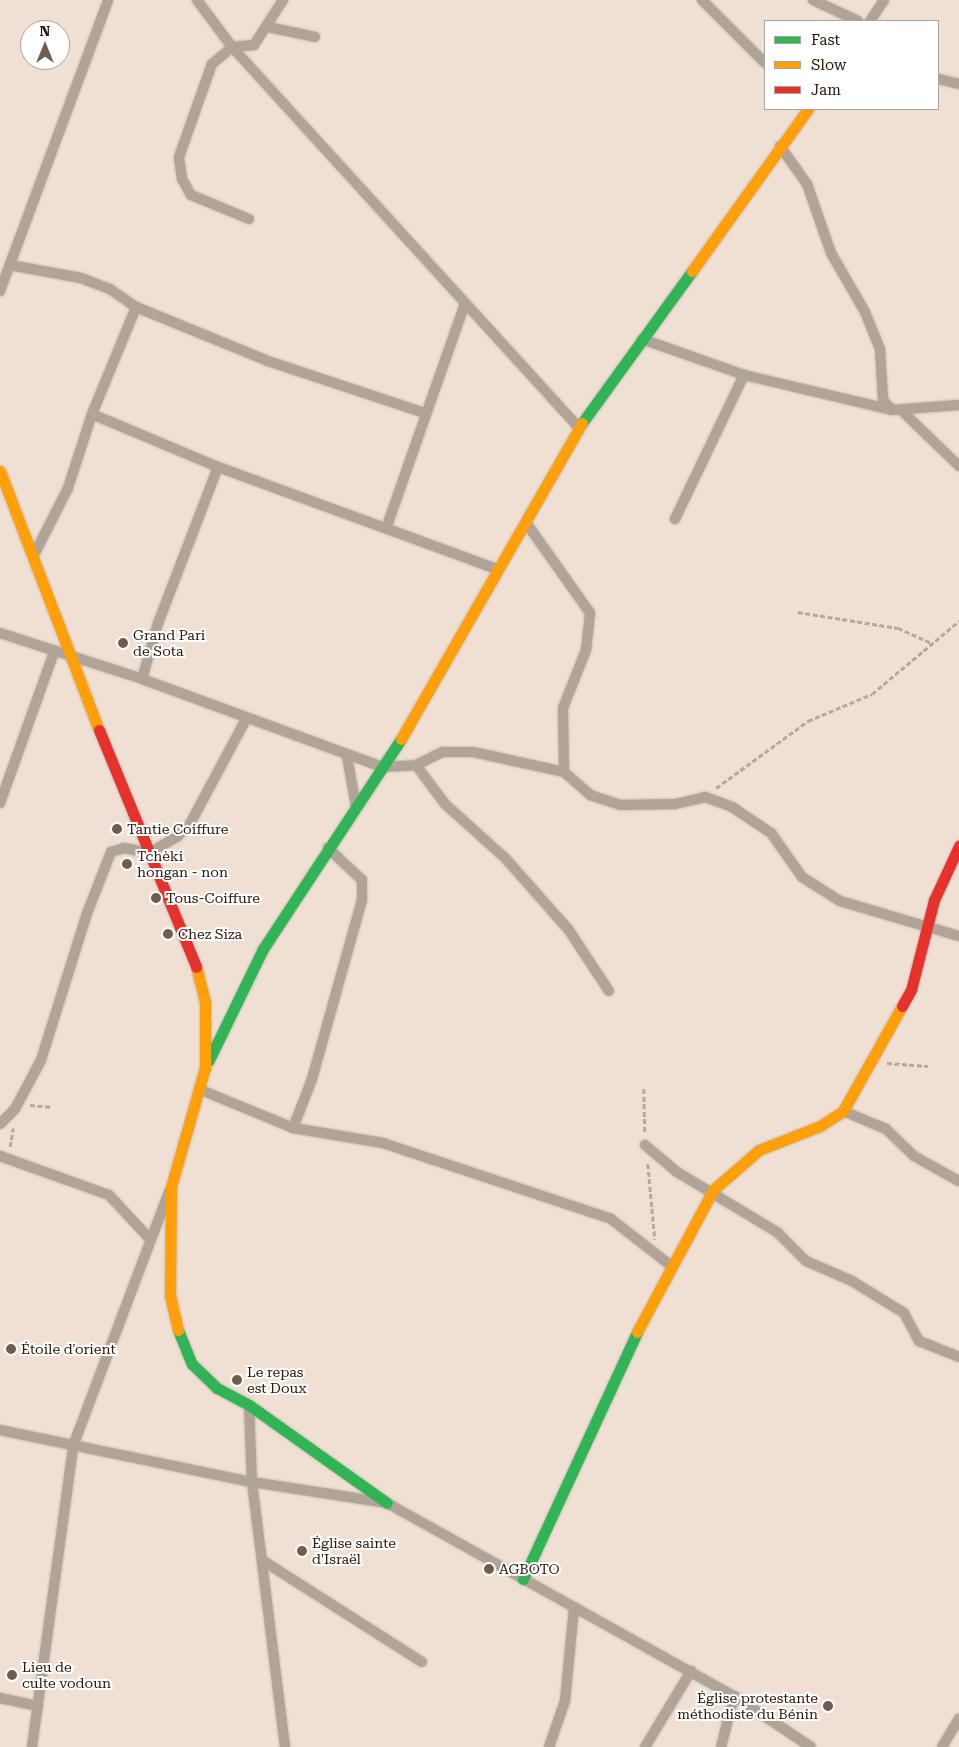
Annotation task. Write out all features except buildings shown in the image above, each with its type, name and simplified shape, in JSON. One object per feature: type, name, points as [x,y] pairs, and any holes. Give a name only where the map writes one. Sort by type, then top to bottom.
[{"type":"street","points":[[0,291],[108,0]]},
{"type":"street","points":[[197,0],[232,47],[578,428]]},
{"type":"street","points":[[249,219],[191,195],[182,179],[179,157],[212,64],[232,47],[254,45],[268,27],[283,0]]},
{"type":"street","points":[[702,0],[764,62]]},
{"type":"street","points":[[812,0],[856,20]]},
{"type":"street","points":[[871,20],[884,0]]},
{"type":"street","points":[[268,27],[315,37]]},
{"type":"street","points":[[939,79],[959,84]]},
{"type":"street","points":[[205,1068],[263,949],[356,807],[466,630],[496,569],[527,524],[578,428],[807,110]]},
{"type":"street","points":[[780,146],[807,184],[831,253],[865,312],[880,349],[883,400],[959,466]]},
{"type":"street","points":[[10,265],[81,278],[110,289],[136,307],[268,361],[424,413]]},
{"type":"street","points":[[387,526],[424,413],[465,303]]},
{"type":"street","points":[[35,553],[68,488],[92,414],[136,307]]},
{"type":"street","points":[[642,339],[744,375],[896,410],[959,405]]},
{"type":"street","points":[[675,519],[744,375]]},
{"type":"street","points":[[92,414],[218,467],[387,526],[496,569]]},
{"type":"street","points":[[142,679],[158,623],[218,467]]},
{"type":"street","points":[[0,471],[35,553],[69,657],[199,974],[208,1031],[201,1090],[171,1187],[149,1238],[73,1446],[32,1747]]},
{"type":"street","points":[[0,497],[13,502]]},
{"type":"street","points":[[527,524],[590,613],[586,650],[563,708],[564,772]]},
{"type":"street","points":[[0,633],[69,657],[142,679],[348,756],[382,766],[416,765],[442,752],[473,752],[564,772],[590,794],[620,805],[675,804],[706,797],[751,817],[785,849],[802,877],[840,901],[959,936]]},
{"type":"street","points":[[0,803],[54,652]]},
{"type":"street","points":[[0,1124],[17,1106],[41,1060],[86,916],[111,852],[124,848],[149,853],[177,838],[190,824],[246,719]]},
{"type":"street","points":[[348,756],[356,807]]},
{"type":"street","points":[[416,765],[445,804],[506,859],[568,929],[608,991]]},
{"type":"street","points":[[523,1579],[670,1265],[713,1190],[759,1150],[791,1134],[820,1126],[842,1111],[911,990],[928,926],[959,846]]},
{"type":"street","points":[[293,1128],[312,1079],[362,900],[362,880],[328,848]]},
{"type":"street","points":[[201,1090],[293,1128],[383,1143],[611,1219],[670,1265]]},
{"type":"street","points":[[842,1111],[886,1129],[914,1156],[959,1181]]},
{"type":"street","points":[[645,1145],[677,1172],[713,1190],[777,1232],[806,1261],[852,1281],[904,1313],[919,1341],[959,1357]]},
{"type":"street","points":[[4,1158],[108,1195],[149,1238]]},
{"type":"street","points":[[171,1187],[170,1295],[181,1345],[192,1364],[217,1388],[249,1405],[387,1503],[691,1671],[734,1696],[810,1747]]},
{"type":"street","points":[[249,1405],[252,1482],[265,1562],[285,1747]]},
{"type":"street","points":[[0,1430],[252,1482],[387,1503]]},
{"type":"street","points":[[265,1562],[422,1662]]},
{"type":"street","points":[[549,1747],[564,1702],[574,1607]]},
{"type":"street","points":[[645,1747],[691,1671]]},
{"type":"street","points":[[721,1747],[734,1696]]},
{"type":"street","points":[[0,1698],[38,1706]]},
{"type":"street","points":[[942,1747],[959,1719]]},
{"type":"path","points":[[798,612],[898,628],[931,643]]},
{"type":"path","points":[[706,797],[808,721],[872,694],[959,621]]},
{"type":"path","points":[[870,1061],[928,1066]]},
{"type":"path","points":[[644,1090],[645,1145],[656,1254]]},
{"type":"path","points":[[4,1158],[17,1106],[52,1107]]},
{"type":"traffic: fast","points":[[582,423],[692,271]]},
{"type":"traffic: fast","points":[[209,1060],[263,949],[401,739]]},
{"type":"traffic: fast","points":[[178,1330],[192,1364],[217,1388],[249,1405],[387,1503]]},
{"type":"traffic: fast","points":[[523,1579],[637,1332]]},
{"type":"traffic: slow","points":[[692,271],[807,110]]},
{"type":"traffic: slow","points":[[401,739],[582,423]]},
{"type":"traffic: slow","points":[[0,471],[99,730]]},
{"type":"traffic: slow","points":[[178,1330],[170,1295],[171,1187],[205,1068],[205,1002],[196,967]]},
{"type":"traffic: slow","points":[[637,1332],[713,1190],[759,1150],[820,1126],[843,1111],[902,1006]]},
{"type":"traffic: jam","points":[[99,730],[196,967]]},
{"type":"traffic: jam","points":[[902,1006],[911,990],[934,900],[959,846]]},
{"type":"place","name":"Grand Pari de Sota","points":[[123,643]]},
{"type":"place","name":"Tantie Coiffure","points":[[117,829]]},
{"type":"place","name":"Tchèki hongan - non","points":[[127,864]]},
{"type":"place","name":"Tous-Coiffure","points":[[156,898]]},
{"type":"place","name":"Chez Siza","points":[[168,934]]},
{"type":"place","name":"Étoile d'orient","points":[[11,1349]]},
{"type":"place","name":"Le repas est Doux","points":[[237,1380]]},
{"type":"place","name":"Église sainte d'Israël","points":[[302,1551]]},
{"type":"place","name":"AGBOTO","points":[[489,1569]]},
{"type":"place","name":"Lieu de culte vodoun","points":[[12,1675]]},
{"type":"place","name":"Église protestante méthodiste du Bénin","points":[[828,1706]]}]
